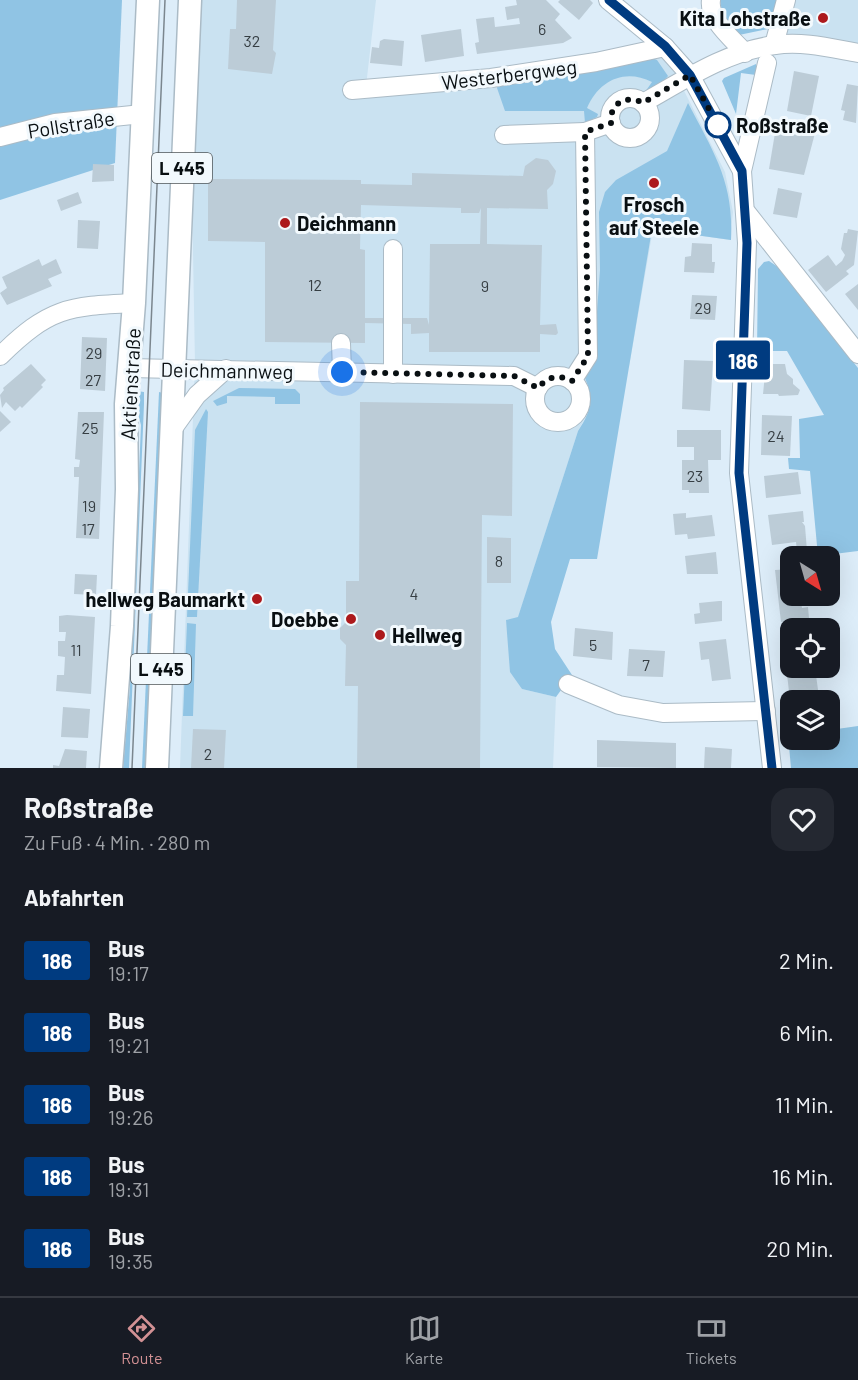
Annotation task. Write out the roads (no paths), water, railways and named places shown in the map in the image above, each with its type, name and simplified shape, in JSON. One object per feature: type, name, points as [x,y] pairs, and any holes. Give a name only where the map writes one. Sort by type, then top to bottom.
[{"type":"main road","name":"Aktienstraße","points":[[111,768],[122,626],[127,489],[125,416],[134,303],[148,0]]},
{"type":"main road","name":"L 445","points":[[157,768],[190,0]]},
{"type":"street","points":[[609,0],[665,46],[690,75],[742,171]]},
{"type":"street","points":[[711,0],[710,9],[714,17],[745,53]]},
{"type":"street","points":[[774,45],[786,0]]},
{"type":"street","points":[[643,103],[690,75],[745,53],[774,45],[813,45],[858,53]]},
{"type":"street","name":"Westerbergweg","points":[[352,90],[491,78],[596,62],[665,46]]},
{"type":"street","points":[[767,63],[742,171],[747,213],[739,473],[772,768]]},
{"type":"street","points":[[632,98],[643,103],[650,115],[647,128],[638,136],[631,138],[618,134],[611,123],[612,111],[620,102],[632,98]]},
{"type":"street","name":"Pollstraße","points":[[0,136],[55,123],[142,114]]},
{"type":"street","points":[[504,135],[585,132],[611,123]]},
{"type":"street","points":[[572,381],[588,356],[585,132]]},
{"type":"street","points":[[747,213],[858,354]]},
{"type":"street","points":[[393,249],[393,374]]},
{"type":"street","points":[[0,356],[23,334],[51,315],[83,306],[134,303]]},
{"type":"street","points":[[341,343],[342,372]]},
{"type":"street","name":"Deichmannweg","points":[[129,368],[514,376],[538,388]]},
{"type":"street","points":[[172,430],[197,395],[226,369]]},
{"type":"street","points":[[557,376],[572,381],[580,391],[580,405],[577,412],[564,421],[549,421],[538,410],[535,403],[538,388],[550,377],[557,376]]},
{"type":"street","points":[[568,684],[619,705],[663,713],[766,711]]},
{"type":"tram line","points":[[132,768],[165,0]]},
{"type":"place","name":"Kita Lohstraße","points":[[823,18]]},
{"type":"place","name":"Roßstraße","points":[[718,125]]},
{"type":"place","name":"Frosch auf Steele","points":[[654,183]]},
{"type":"place","name":"Deichmann","points":[[285,223]]},
{"type":"place","name":"hellweg Baumarkt","points":[[257,599]]},
{"type":"place","name":"Doebbe","points":[[351,619]]},
{"type":"place","name":"Hellweg","points":[[380,635]]}]
